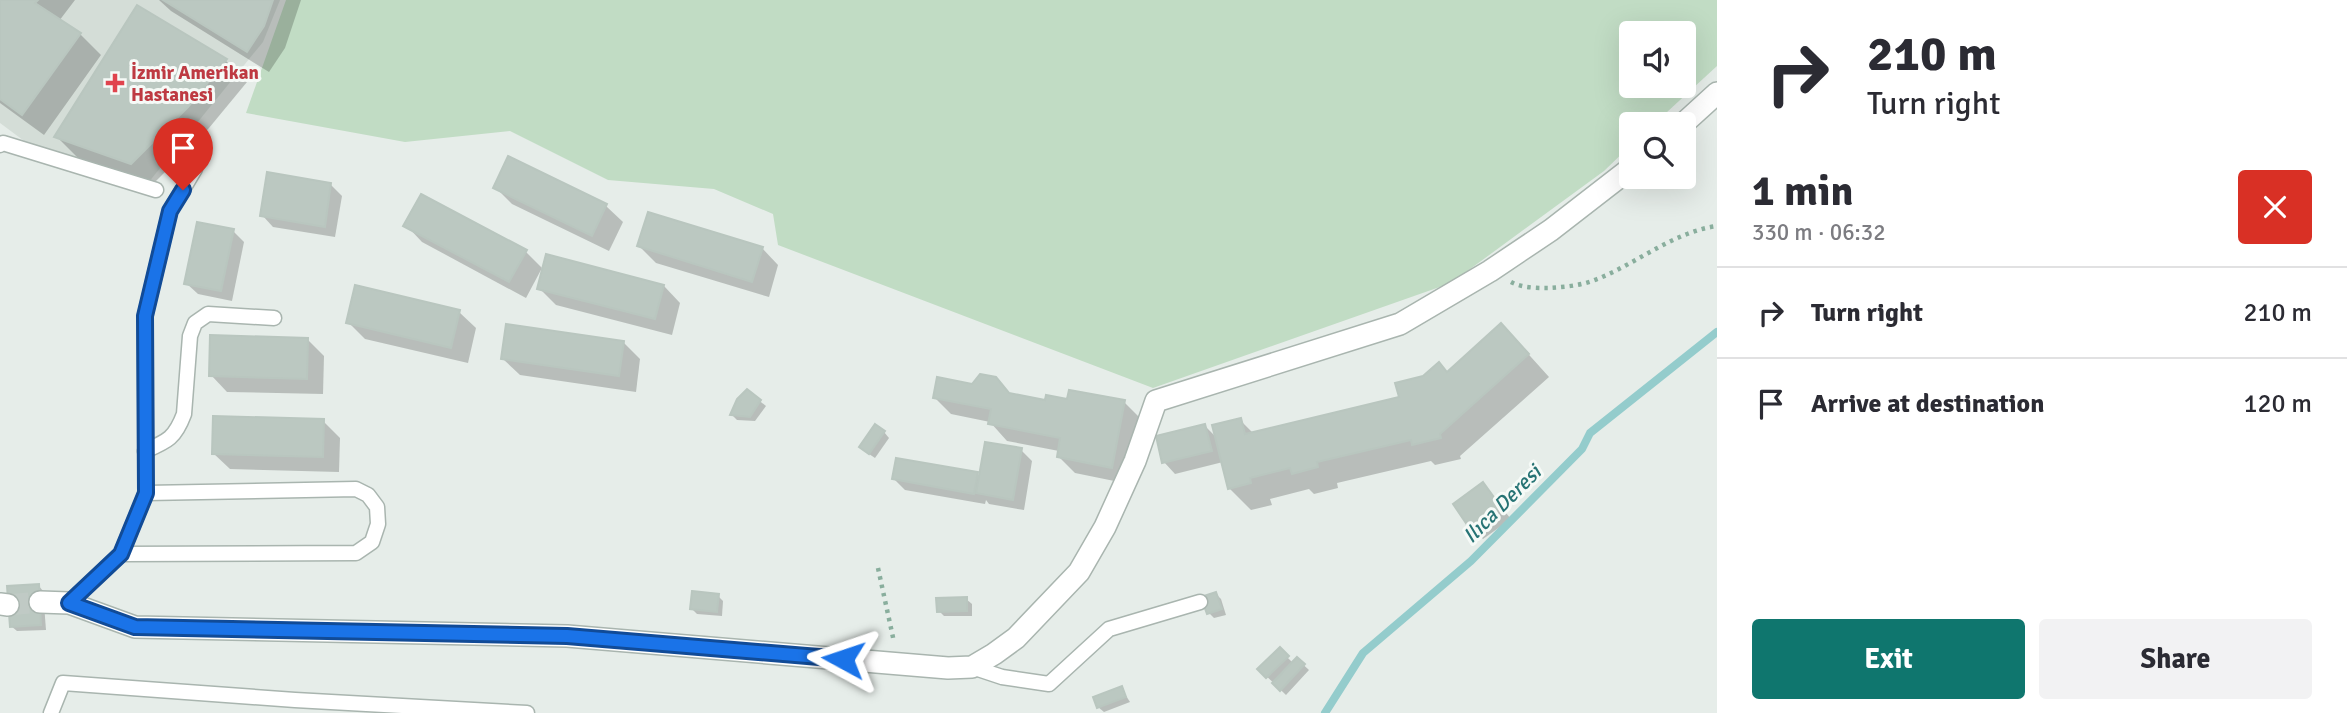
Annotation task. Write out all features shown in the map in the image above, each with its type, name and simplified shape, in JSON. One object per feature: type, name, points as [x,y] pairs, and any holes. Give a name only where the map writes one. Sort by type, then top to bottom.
[{"type":"street","points":[[1696,112],[1717,93]]},
{"type":"street","points":[[40,602],[69,603],[135,627],[567,636],[948,668],[972,667],[1017,638],[1079,572],[1105,527],[1130,472],[1156,401],[1400,324],[1490,271],[1551,230],[1619,177]]},
{"type":"lane","points":[[0,145],[3,143],[156,190]]},
{"type":"lane","points":[[69,603],[121,554],[146,493],[145,316],[170,211],[195,169]]},
{"type":"lane","points":[[145,451],[170,440],[181,422],[184,414],[190,336],[195,323],[208,314],[274,318]]},
{"type":"lane","points":[[121,554],[356,553],[372,542],[378,524],[377,508],[368,495],[356,489],[146,493]]},
{"type":"lane","points":[[972,667],[1002,677],[1049,684],[1109,629],[1199,602]]},
{"type":"lane","points":[[51,713],[63,682],[295,700],[527,713]]},
{"type":"path","points":[[1490,271],[1515,285],[1567,287],[1592,281],[1679,238],[1717,226]]},
{"type":"path","points":[[878,568],[898,664]]},
{"type":"shaded area","name":"İzmir Amerikan Hastanesi","points":[[0,0],[280,0],[263,42],[148,183],[35,149],[0,123]]},
{"type":"green space","points":[[286,0],[1717,0],[1717,66],[1696,85],[1696,21],[1619,21],[1619,98],[1682,98],[1667,112],[1619,112],[1619,157],[1604,171],[1451,283],[1153,388],[778,245],[773,214],[714,189],[608,180],[510,131],[405,142],[246,113]]},
{"type":"building","points":[[0,0],[38,0],[35,3],[81,33],[22,115],[0,99]]},
{"type":"building","points":[[163,0],[273,0],[264,26],[247,52]]},
{"type":"building","points":[[137,5],[227,59],[188,107],[131,164],[54,137]]},
{"type":"building","points":[[508,156],[607,204],[592,236],[493,188]]},
{"type":"building","points":[[267,172],[331,183],[325,227],[260,216]]},
{"type":"building","points":[[421,194],[527,250],[509,282],[403,226]]},
{"type":"building","points":[[648,212],[763,247],[752,282],[637,246]]},
{"type":"building","points":[[197,222],[234,229],[221,291],[184,284]]},
{"type":"building","points":[[546,254],[664,285],[655,319],[537,289]]},
{"type":"building","points":[[355,285],[460,310],[451,348],[346,323]]},
{"type":"building","points":[[1501,323],[1529,354],[1440,434],[1441,438],[1412,445],[1411,440],[1317,462],[1318,467],[1292,474],[1290,468],[1250,478],[1251,483],[1228,489],[1212,425],[1241,418],[1245,434],[1399,397],[1395,383],[1423,376],[1439,362],[1447,372]]},
{"type":"building","points":[[506,324],[624,341],[619,376],[501,359]]},
{"type":"building","points":[[210,335],[308,338],[307,379],[209,376]]},
{"type":"building","points":[[980,374],[996,377],[1009,393],[1045,400],[1046,395],[1067,399],[1069,390],[1125,400],[1112,468],[1057,457],[1060,438],[988,424],[991,409],[933,398],[937,377],[972,384]]},
{"type":"building","points":[[747,389],[761,400],[750,417],[730,415],[737,399]]},
{"type":"building","points":[[213,416],[324,419],[323,457],[212,454]]},
{"type":"building","points":[[875,424],[885,431],[869,454],[859,447]]},
{"type":"building","points":[[1205,424],[1212,451],[1162,463],[1156,436]]},
{"type":"building","points":[[985,442],[1022,448],[1013,500],[976,493]]},
{"type":"building","points":[[896,458],[978,472],[974,494],[892,479]]},
{"type":"building","points":[[1483,482],[1501,507],[1470,529],[1453,504]]},
{"type":"building","points":[[39,584],[41,625],[10,627],[7,586]]},
{"type":"building","points":[[692,591],[719,594],[717,612],[690,609]]},
{"type":"building","points":[[1216,592],[1222,609],[1207,614],[1201,597]]},
{"type":"building","points":[[967,597],[967,611],[937,612],[936,598]]},
{"type":"building","points":[[1280,647],[1289,656],[1266,678],[1257,669]]},
{"type":"building","points":[[1297,657],[1305,664],[1280,691],[1272,683]]},
{"type":"building","points":[[1122,686],[1126,697],[1097,708],[1093,697]]},
{"type":"waterway","name":"Ilıca Deresi","points":[[1325,713],[1363,653],[1471,561],[1582,449],[1590,433],[1717,332]]},
{"type":"tunnel","points":[[8,605],[40,602]]},
{"type":"place","name":"İzmir Amerikan Hastanesi","points":[[115,83]]},
{"type":"route","points":[[183,190],[170,211],[145,316],[146,493],[121,554],[69,603],[135,627],[567,636],[843,659]]}]
